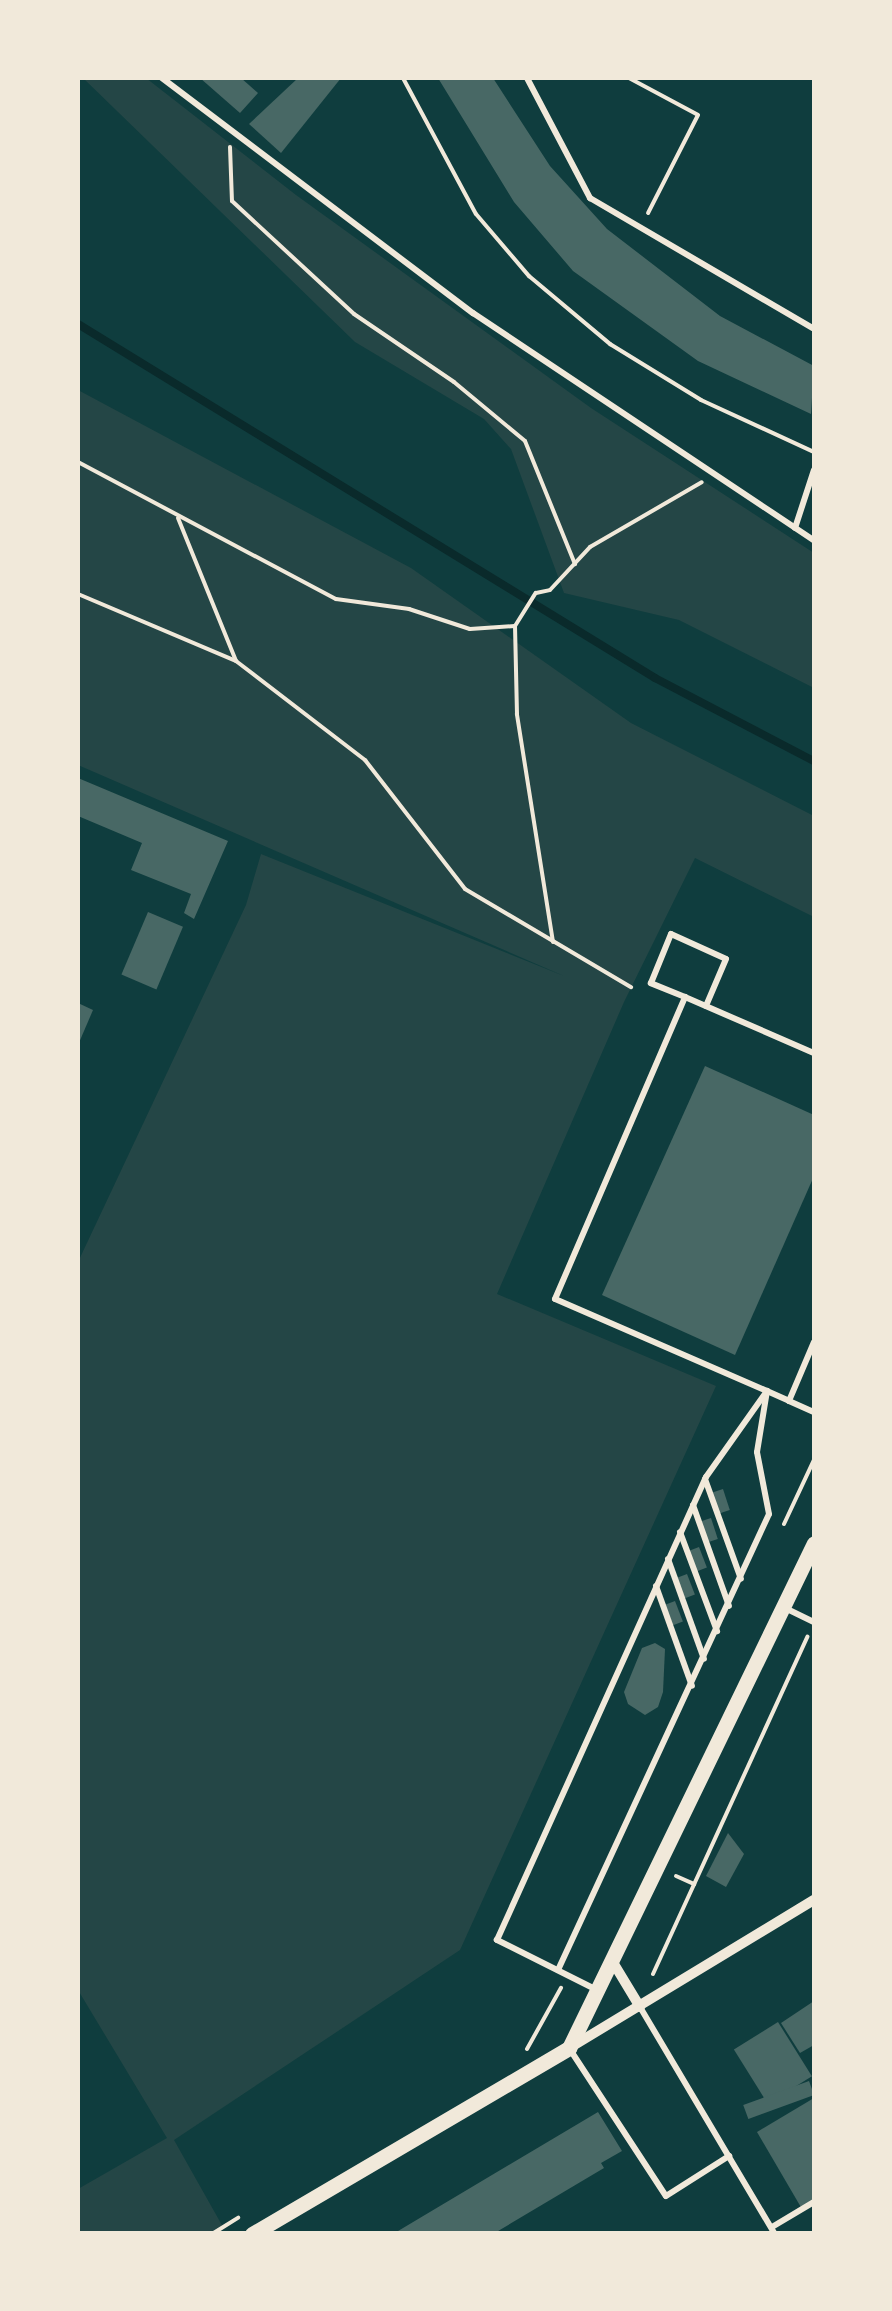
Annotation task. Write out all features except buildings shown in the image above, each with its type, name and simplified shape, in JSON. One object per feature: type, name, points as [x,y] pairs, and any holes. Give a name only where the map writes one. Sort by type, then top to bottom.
[{"type":"street","points":[[569,2048],[814,1543]]},
{"type":"street","points":[[252,2234],[640,2007],[814,1900]]},
{"type":"street","points":[[611,1959],[640,2007]]},
{"type":"lane","points":[[162,78],[229,133],[473,313],[814,540]]},
{"type":"lane","points":[[527,78],[590,198],[814,329]]},
{"type":"lane","points":[[795,528],[814,470]]},
{"type":"lane","points":[[706,1006],[726,959],[671,934],[651,983],[814,1052]]},
{"type":"lane","points":[[685,997],[556,1299],[814,1412]]},
{"type":"lane","points":[[789,1401],[814,1342]]},
{"type":"lane","points":[[596,1990],[497,1940],[705,1479],[767,1391]]},
{"type":"lane","points":[[558,1970],[768,1527],[757,1452],[767,1391]]},
{"type":"lane","points":[[705,1479],[742,1580]]},
{"type":"lane","points":[[693,1505],[729,1608]]},
{"type":"lane","points":[[680,1532],[718,1632]]},
{"type":"lane","points":[[668,1559],[705,1660]]},
{"type":"lane","points":[[656,1586],[692,1687]]},
{"type":"lane","points":[[784,1608],[814,1622]]},
{"type":"lane","points":[[640,2007],[773,2230],[814,2202]]},
{"type":"lane","points":[[569,2048],[666,2196],[729,2156]]},
{"type":"path","points":[[403,78],[476,214],[529,276],[610,344],[686,390],[814,452]]},
{"type":"path","points":[[629,78],[698,115],[648,213]]},
{"type":"path","points":[[229,133],[232,201],[354,314],[454,382],[525,442],[574,564]]},
{"type":"path","points":[[632,204],[665,223]]},
{"type":"path","points":[[78,462],[336,599],[409,609],[470,629],[516,626]]},
{"type":"path","points":[[554,942],[517,714],[516,626],[536,593],[550,590],[590,547],[714,474]]},
{"type":"path","points":[[177,515],[236,662]]},
{"type":"path","points":[[78,594],[236,662],[365,760],[465,889],[631,988]]},
{"type":"path","points":[[781,1505],[786,1518],[814,1463]]},
{"type":"path","points":[[653,1974],[814,1622]]},
{"type":"shaded area","points":[[83,78],[146,78],[296,195],[591,408],[814,553],[814,688],[679,620],[564,593],[511,449],[484,419],[355,342]]},
{"type":"shaded area","points":[[78,390],[411,568],[631,723],[814,816],[814,917],[695,858],[624,1002],[497,1294],[716,1386],[460,1950],[174,2140],[223,2227],[213,2233],[78,2233],[78,2189],[167,2138],[78,1990],[78,1262],[246,905],[261,854],[564,976],[78,765]]},
{"type":"waterway","points":[[78,324],[655,678],[814,761]]}]
